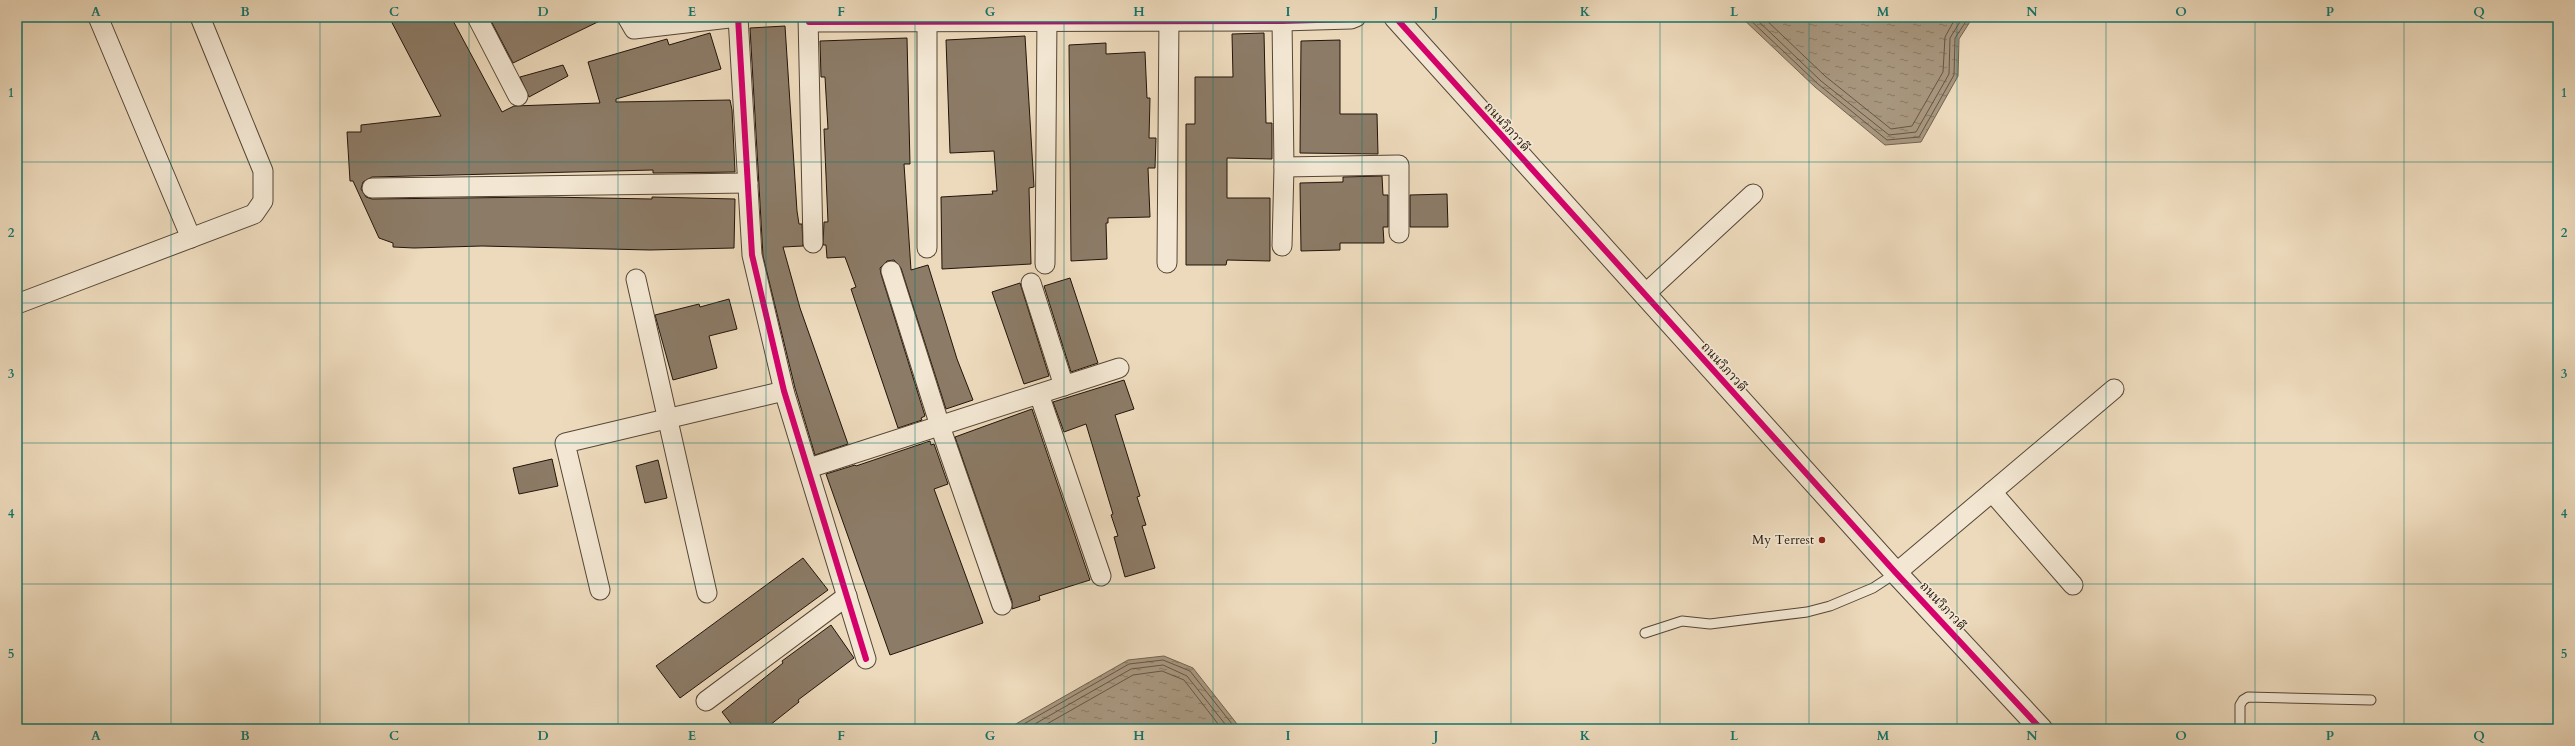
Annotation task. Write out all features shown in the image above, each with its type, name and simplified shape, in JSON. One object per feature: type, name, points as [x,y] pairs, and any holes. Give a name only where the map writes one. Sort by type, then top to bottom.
[{"type":"street","points":[[98,17],[191,238]]},
{"type":"street","points":[[17,304],[254,214],[263,201],[263,171],[200,17]]},
{"type":"street","points":[[477,17],[518,96]]},
{"type":"street","points":[[628,17],[634,29],[738,17],[752,255],[784,391],[809,468],[866,659]]},
{"type":"street","points":[[813,243],[808,19],[1169,18],[1282,21],[1351,20],[1356,17]]},
{"type":"street","name":"ถนนวิภาวดี","points":[[1395,17],[1896,573],[2041,729]]},
{"type":"street","points":[[1168,263],[1169,18]]},
{"type":"street","points":[[927,19],[927,248]]},
{"type":"street","points":[[1045,264],[1047,19]]},
{"type":"street","points":[[1282,21],[1284,167],[1282,246]]},
{"type":"street","points":[[1284,167],[1398,165],[1399,233]]},
{"type":"street","points":[[372,188],[748,183]]},
{"type":"street","points":[[1644,295],[1753,194]]},
{"type":"street","points":[[891,270],[940,426],[1002,605]]},
{"type":"street","points":[[636,279],[707,593]]},
{"type":"street","points":[[1031,283],[1064,386]]},
{"type":"street","points":[[809,468],[1119,368]]},
{"type":"street","points":[[1896,573],[2114,389]]},
{"type":"street","points":[[600,590],[565,443],[784,391]]},
{"type":"street","points":[[1039,394],[1101,576]]},
{"type":"street","points":[[1992,492],[2073,585]]},
{"type":"street","points":[[706,701],[847,596]]},
{"type":"lane","points":[[1645,632],[1682,621],[1710,624],[1807,612],[1830,606],[1860,595],[1896,573]]},
{"type":"lane","points":[[2240,729],[2240,705],[2243,700],[2248,697],[2371,700]]},
{"type":"water","points":[[1741,17],[1973,17],[1959,39],[1958,76],[1921,142],[1885,145],[1815,87]]},
{"type":"water","points":[[1164,656],[1193,668],[1241,729],[1007,729],[1128,660]]},
{"type":"building","points":[[389,17],[451,17],[502,112],[514,106],[600,103],[588,62],[667,39],[669,45],[710,33],[721,69],[616,99],[616,102],[730,100],[732,110],[735,172],[653,173],[653,170],[372,177],[363,182],[361,189],[366,197],[372,199],[548,197],[652,199],[652,197],[735,199],[734,248],[650,250],[482,246],[414,248],[393,247],[393,243],[379,238],[353,181],[350,181],[347,132],[361,132],[361,125],[441,116]]},
{"type":"building","points":[[489,17],[608,17],[513,63]]},
{"type":"building","points":[[785,26],[797,211],[799,224],[802,224],[803,246],[783,247],[800,308],[848,444],[815,455],[795,388],[763,256],[750,28]]},
{"type":"building","points":[[1264,33],[1266,123],[1272,123],[1272,159],[1227,158],[1227,198],[1270,198],[1270,261],[1227,260],[1226,265],[1186,265],[1186,124],[1195,124],[1195,77],[1233,77],[1232,34]]},
{"type":"building","points":[[1025,36],[1034,187],[1029,188],[1031,264],[942,269],[941,197],[993,194],[992,191],[997,191],[994,151],[950,153],[946,40]]},
{"type":"building","points":[[907,38],[910,164],[904,164],[911,270],[928,265],[957,359],[973,400],[946,409],[901,268],[894,260],[887,261],[880,268],[881,274],[925,416],[921,418],[922,420],[898,428],[851,289],[856,287],[845,257],[827,258],[826,245],[823,245],[824,222],[828,222],[824,129],[828,129],[825,77],[821,77],[820,41]]},
{"type":"building","points":[[1340,40],[1340,114],[1377,114],[1378,154],[1300,153],[1301,41]]},
{"type":"building","points":[[1106,43],[1106,54],[1145,52],[1147,98],[1150,98],[1149,138],[1156,138],[1155,168],[1148,168],[1150,217],[1108,218],[1108,223],[1106,223],[1107,259],[1071,261],[1069,45]]},
{"type":"building","points":[[563,65],[568,76],[529,97],[520,77]]},
{"type":"building","points":[[1382,176],[1383,195],[1388,195],[1388,227],[1383,227],[1384,243],[1340,243],[1340,250],[1301,251],[1300,183],[1343,182],[1343,177]]},
{"type":"building","points":[[1447,194],[1448,227],[1410,227],[1410,195]]},
{"type":"building","points":[[1070,278],[1098,363],[1071,372],[1044,286]]},
{"type":"building","points":[[1020,283],[1049,376],[1024,384],[992,292]]},
{"type":"building","points":[[729,299],[737,329],[709,336],[717,368],[673,380],[655,315],[699,304],[700,307]]},
{"type":"building","points":[[1124,380],[1134,409],[1115,415],[1140,496],[1137,497],[1146,525],[1142,526],[1155,568],[1125,577],[1114,537],[1118,536],[1111,515],[1113,514],[1086,424],[1064,432],[1053,402]]},
{"type":"building","points":[[1032,409],[1090,580],[1039,596],[1040,600],[1012,609],[1012,601],[955,437]]},
{"type":"building","points":[[930,441],[931,445],[934,444],[948,484],[934,489],[983,623],[890,655],[826,474],[855,465],[856,466]]},
{"type":"building","points":[[552,459],[558,486],[519,494],[513,468]]},
{"type":"building","points":[[658,460],[667,498],[645,503],[636,466]]},
{"type":"building","points":[[803,558],[828,590],[680,698],[656,666]]},
{"type":"building","points":[[831,625],[854,658],[798,700],[799,702],[765,729],[735,729],[722,712],[783,663],[782,661]]},
{"type":"cycle path","points":[[738,17],[752,255],[784,391],[866,659]]},
{"type":"cycle path","points":[[809,22],[1282,21],[1351,19],[1356,17]]},
{"type":"cycle path","points":[[1395,17],[1896,573],[2041,729]]},
{"type":"place","name":"My Terrest","points":[[1822,540]]}]
